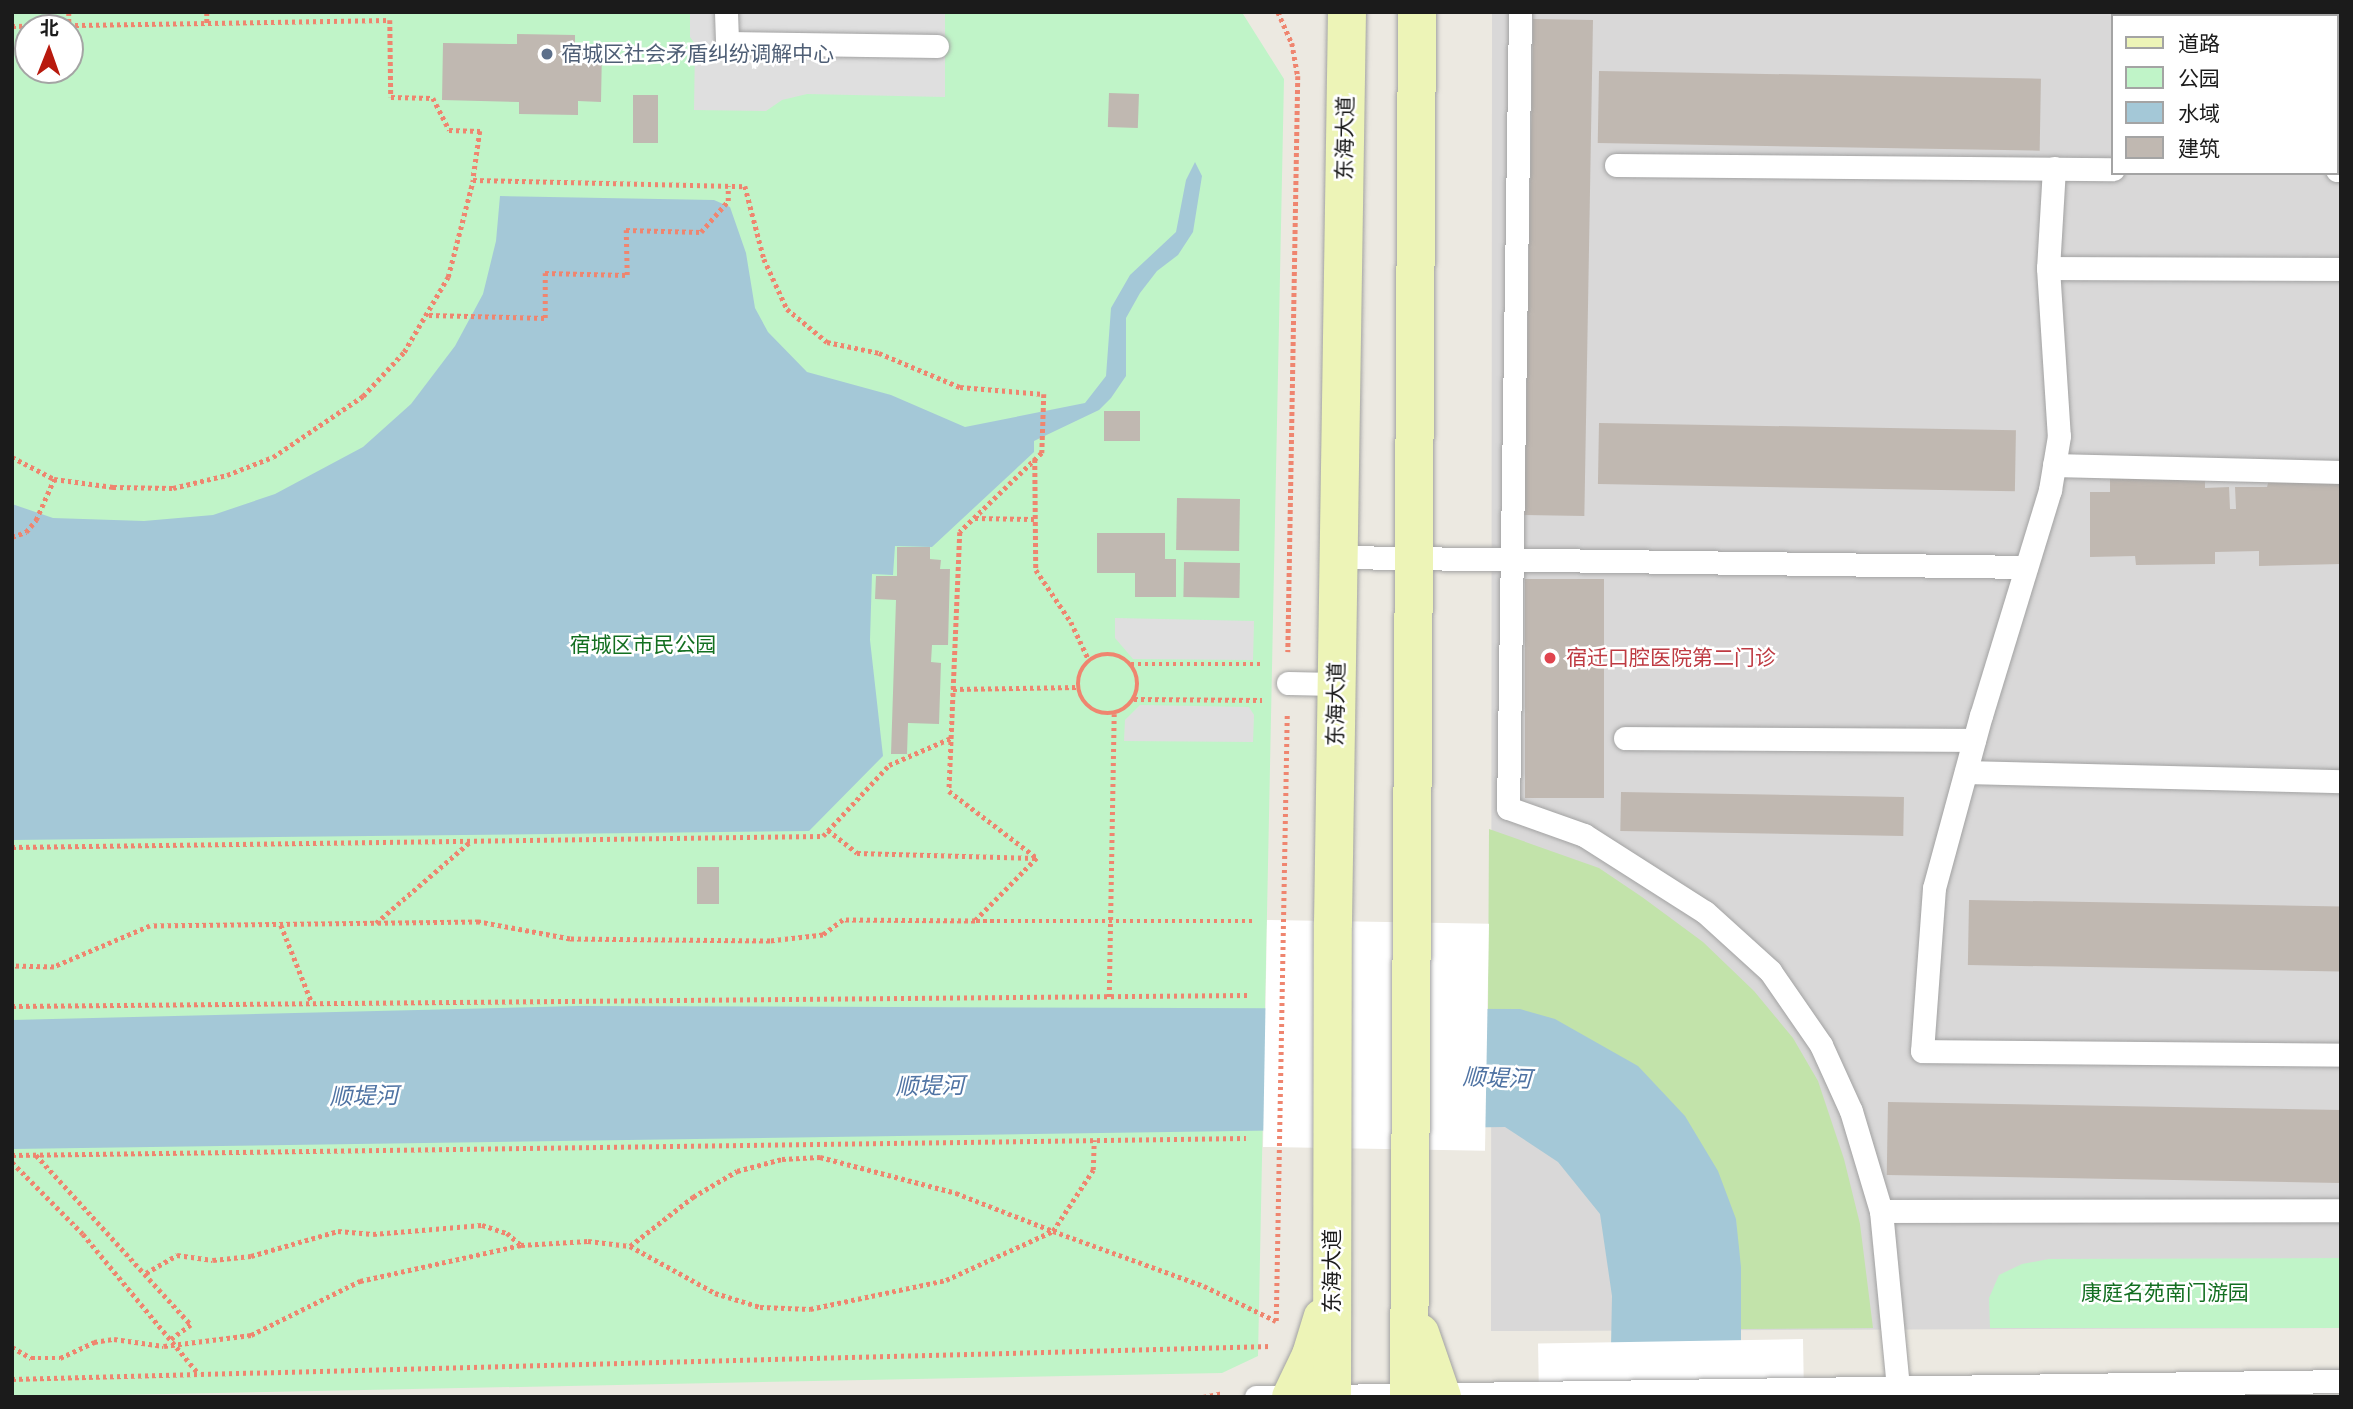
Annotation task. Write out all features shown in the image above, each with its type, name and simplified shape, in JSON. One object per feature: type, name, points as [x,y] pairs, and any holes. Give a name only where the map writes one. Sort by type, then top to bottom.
[{"type":"street","name":"东海大道","points":[[1332,1396],[1333,923],[1347,12]]},
{"type":"street","points":[[1417,12],[1414,929],[1408,1250],[1409,1292],[1425,1396]]},
{"type":"street","points":[[1291,1396],[1311,1355],[1332,1282]]},
{"type":"lane","points":[[726,12],[727,43],[937,46]]},
{"type":"lane","points":[[1520,12],[1508,808],[1584,835],[1640,868],[1705,912],[1770,971],[1821,1045],[1851,1111],[1881,1212],[1898,1387]]},
{"type":"lane","points":[[1616,166],[2112,169]]},
{"type":"lane","points":[[2054,168],[2048,268],[2059,436],[2054,466],[1934,888],[1922,1051],[2341,1055]]},
{"type":"lane","points":[[2048,268],[2341,269]]},
{"type":"lane","points":[[2054,466],[2341,471]]},
{"type":"lane","points":[[1338,557],[2026,567]]},
{"type":"lane","points":[[1288,682],[1336,684]]},
{"type":"lane","points":[[1625,738],[1975,740]]},
{"type":"lane","points":[[1966,772],[2341,781]]},
{"type":"lane","points":[[1881,1212],[2341,1210]]},
{"type":"lane","points":[[1256,1397],[2341,1381]]},
{"type":"path","points":[[207,12],[208,23]]},
{"type":"path","points":[[1276,1329],[1298,76],[1292,43],[1278,12]]},
{"type":"path","points":[[12,457],[54,479],[113,487],[173,488],[228,475],[273,457],[363,396],[404,352],[429,315],[452,265],[473,180],[480,131],[449,130],[433,97],[391,97],[390,20],[84,25]]},
{"type":"path","points":[[473,180],[745,187],[764,258],[787,309],[827,342],[879,353],[960,387],[1044,394],[1042,453],[960,532],[949,791],[1037,858]]},
{"type":"path","points":[[429,315],[463,318],[545,318],[545,273],[626,275],[626,230],[701,232],[727,201],[728,186]]},
{"type":"path","points":[[1035,459],[1036,569],[1071,622],[1089,660]]},
{"type":"path","points":[[12,537],[26,532],[45,501],[54,479]]},
{"type":"path","points":[[974,518],[1034,519]]},
{"type":"path","points":[[1077,687],[1089,660],[1108,654],[1131,664],[1288,682]]},
{"type":"path","points":[[1131,664],[1138,677],[1134,699]]},
{"type":"path","points":[[1114,714],[1134,699],[1288,682]]},
{"type":"path","points":[[953,688],[1077,687]]},
{"type":"path","points":[[1077,687],[1086,705],[1114,714]]},
{"type":"path","points":[[1109,997],[1114,714]]},
{"type":"path","points":[[12,847],[823,836],[889,765],[951,738]]},
{"type":"path","points":[[828,830],[857,853],[1037,858]]},
{"type":"path","points":[[376,923],[470,842]]},
{"type":"path","points":[[975,921],[1037,858]]},
{"type":"path","points":[[12,966],[54,967],[150,926],[480,922],[570,939],[770,941],[823,935],[843,920],[1256,921]]},
{"type":"path","points":[[281,925],[312,1003]]},
{"type":"path","points":[[12,1006],[1249,995]]},
{"type":"path","points":[[12,1155],[1246,1138]]},
{"type":"path","points":[[12,1347],[31,1358],[50,1358],[114,1339],[175,1345],[251,1335],[360,1281],[521,1245],[588,1241],[630,1246],[715,1293],[760,1307],[810,1309],[946,1280],[1053,1231],[1093,1170],[1094,1140]]},
{"type":"path","points":[[35,1155],[191,1325],[170,1340]]},
{"type":"path","points":[[630,1246],[693,1197],[737,1171],[795,1158],[862,1165],[956,1193],[1204,1286],[1276,1321]]},
{"type":"path","points":[[12,1162],[83,1234],[200,1374]]},
{"type":"path","points":[[146,1273],[177,1255],[213,1260],[251,1256],[338,1231],[373,1234],[482,1225],[507,1233],[521,1245]]},
{"type":"path","points":[[1274,1355],[1276,1338]]},
{"type":"path","points":[[12,1379],[1275,1346]]},
{"type":"path","points":[[1203,1397],[1230,1391]]},
{"type":"shaded area","points":[[690,12],[945,12],[945,97],[807,94],[782,100],[766,111],[694,110],[695,44],[690,37]]},
{"type":"shaded area","points":[[1492,12],[2341,12],[2341,1328],[1491,1331]]},
{"type":"shaded area","points":[[1115,618],[1254,621],[1253,660],[1133,659],[1115,638]]},
{"type":"shaded area","points":[[1140,705],[1249,707],[1254,715],[1253,742],[1124,741],[1125,720]]},
{"type":"green space","name":"宿城区市民公园","points":[[12,12],[1243,14],[1284,79],[1258,1356],[1222,1373],[12,1397]]},
{"type":"green space","points":[[1489,829],[1599,868],[1642,897],[1703,942],[1754,991],[1793,1038],[1818,1081],[1844,1159],[1860,1224],[1873,1328],[1741,1329],[1736,1219],[1488,1009]]},
{"type":"green space","name":"康庭名苑南门游园","points":[[2341,1258],[2341,1328],[1990,1328],[1989,1298],[1999,1275],[2022,1264],[2049,1259]]},
{"type":"water","points":[[1195,162],[1202,176],[1193,232],[1178,255],[1157,271],[1126,318],[1126,376],[1111,398],[1099,410],[1034,441],[1034,452],[932,547],[895,546],[893,575],[872,574],[870,640],[883,756],[809,831],[12,840],[12,504],[53,518],[144,521],[213,515],[275,494],[363,447],[411,404],[455,346],[483,294],[496,241],[500,196],[714,200],[730,207],[746,253],[755,308],[768,332],[807,372],[891,395],[965,427],[1085,403],[1106,376],[1111,308],[1130,275],[1176,232],[1186,180]]},
{"type":"water","name":"顺堤河","points":[[578,1006],[1520,1009],[1555,1019],[1638,1066],[1685,1116],[1718,1171],[1736,1219],[1741,1267],[1741,1397],[1610,1397],[1612,1296],[1600,1214],[1558,1162],[1505,1127],[12,1149],[12,1020]]},
{"type":"pier","points":[[1267,920],[1489,924],[1485,1151],[1263,1147]]},
{"type":"pier","points":[[1803,1339],[1804,1397],[1539,1397],[1538,1344]]},
{"type":"building","points":[[1533,19],[1593,20],[1584,516],[1524,515]]},
{"type":"building","points":[[517,34],[575,35],[575,50],[602,50],[601,102],[578,101],[578,115],[519,114],[519,102],[442,100],[443,43],[517,44]]},
{"type":"building","points":[[1599,71],[2041,79],[2040,151],[1598,143]]},
{"type":"building","points":[[2339,73],[2341,73],[2339,146]]},
{"type":"building","points":[[1109,93],[1139,94],[1138,128],[1108,127]]},
{"type":"building","points":[[633,95],[658,95],[658,143],[633,143]]},
{"type":"building","points":[[1104,411],[1140,411],[1140,441],[1104,441]]},
{"type":"building","points":[[1599,423],[2016,430],[2015,491],[1598,484]]},
{"type":"building","points":[[2205,473],[2205,488],[2229,487],[2230,509],[2236,509],[2235,487],[2267,487],[2270,476],[2341,475],[2341,564],[2259,566],[2259,551],[2215,552],[2215,564],[2136,565],[2135,556],[2090,557],[2090,492],[2110,492],[2110,474]]},
{"type":"building","points":[[1177,498],[1240,499],[1239,551],[1176,550]]},
{"type":"building","points":[[1097,533],[1165,533],[1165,559],[1176,559],[1176,597],[1135,597],[1135,573],[1097,573]]},
{"type":"building","points":[[897,547],[930,547],[930,559],[941,560],[940,569],[950,569],[948,645],[932,645],[931,662],[941,663],[939,724],[908,723],[907,754],[891,754],[896,600],[875,599],[876,576],[897,576]]},
{"type":"building","points":[[1184,562],[1240,563],[1239,598],[1183,597]]},
{"type":"building","points":[[1525,579],[1604,579],[1604,798],[1525,798]]},
{"type":"building","points":[[1621,792],[1904,797],[1903,836],[1620,831]]},
{"type":"building","points":[[697,867],[719,867],[719,904],[697,904]]},
{"type":"building","points":[[1969,900],[2341,906],[2340,971],[1968,965]]},
{"type":"building","points":[[1888,1102],[2341,1110],[2340,1183],[1887,1175]]},
{"type":"place","name":"宿城区社会矛盾纠纷调解中心","points":[[547,54]]},
{"type":"place","name":"宿迁口腔医院第二门诊","points":[[1550,658]]}]
